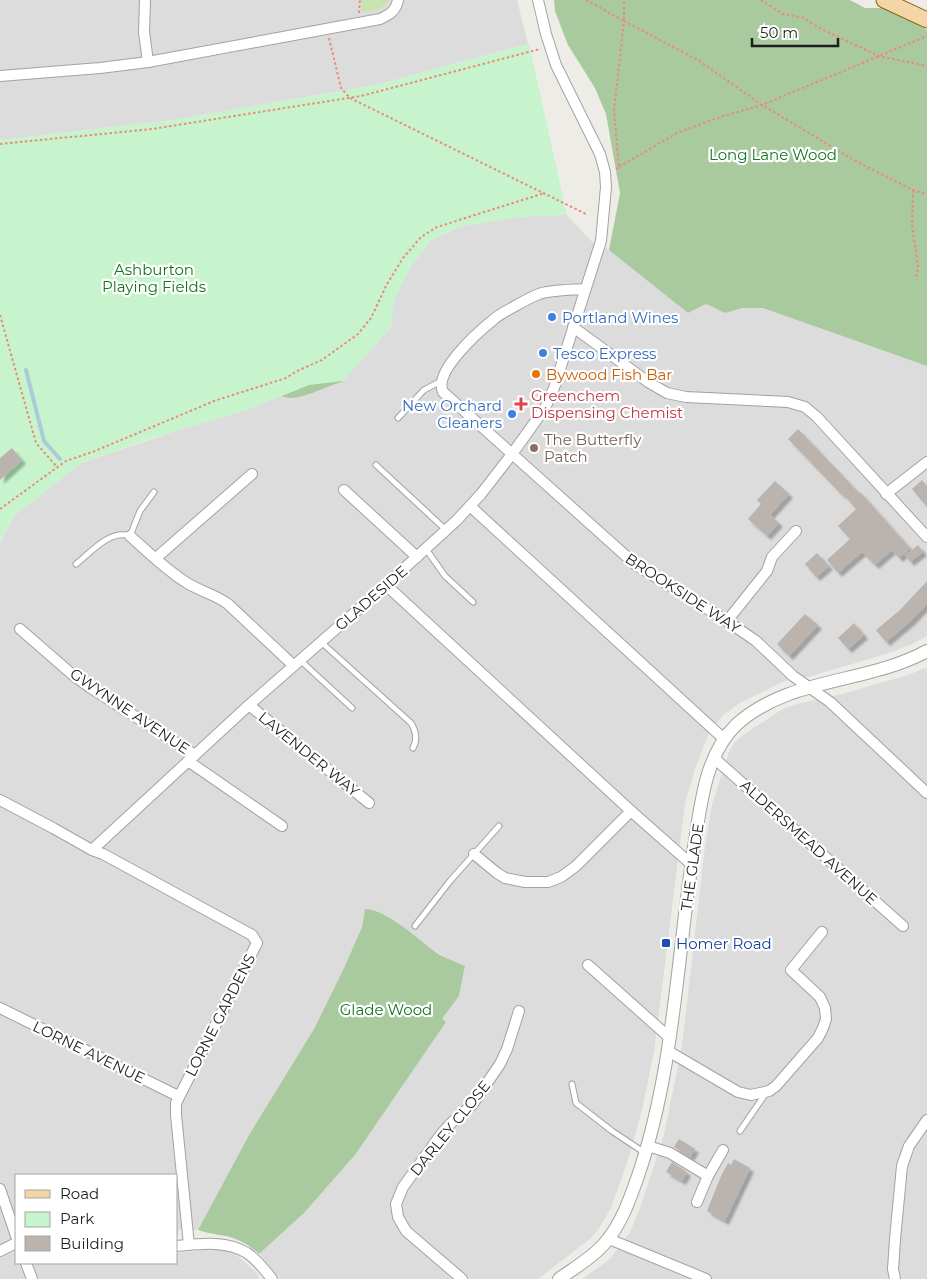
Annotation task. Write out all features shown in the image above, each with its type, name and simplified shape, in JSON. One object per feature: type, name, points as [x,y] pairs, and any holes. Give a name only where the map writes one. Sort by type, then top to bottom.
[{"type":"main road","points":[[884,0],[927,20]]},
{"type":"street","points":[[145,0],[144,32],[148,62]]},
{"type":"street","points":[[0,76],[148,62],[380,19],[390,15],[397,6],[398,0]]},
{"type":"street","name":"GLADESIDE","points":[[92,850],[249,705],[446,530],[470,506],[512,454],[539,419],[550,399],[603,231],[606,176],[602,159],[594,140],[565,84],[549,46],[538,0]]},
{"type":"street","points":[[441,381],[455,357],[494,319],[540,293],[585,289]]},
{"type":"street","points":[[573,327],[655,387],[667,393],[693,398],[778,401],[805,407],[817,417],[927,537]]},
{"type":"street","name":"BROOKSIDE WAY","points":[[441,381],[443,392],[636,565],[756,641],[793,676],[830,702],[927,793]]},
{"type":"street","points":[[886,494],[927,462]]},
{"type":"street","points":[[156,558],[252,474]]},
{"type":"street","points":[[344,490],[417,557]]},
{"type":"street","points":[[470,506],[724,739]]},
{"type":"street","points":[[727,621],[767,571],[772,557],[796,531]]},
{"type":"street","points":[[130,536],[184,581],[228,604],[296,663]]},
{"type":"street","points":[[386,585],[691,864]]},
{"type":"street","name":"GWYNNE AVENUE","points":[[20,629],[74,676],[192,758],[282,826]]},
{"type":"street","name":"THE GLADE","points":[[560,1279],[596,1253],[609,1239],[627,1207],[647,1150],[659,1101],[669,1045],[691,864],[702,798],[714,758],[724,739],[739,723],[764,705],[790,693],[899,664],[927,651]]},
{"type":"street","name":"LAVENDER WAY","points":[[249,705],[369,803]]},
{"type":"street","name":"ALDERSMEAD AVENUE","points":[[714,758],[903,926]]},
{"type":"street","points":[[0,800],[92,850]]},
{"type":"street","points":[[474,854],[497,874],[505,878],[548,882],[561,877],[576,866],[631,811]]},
{"type":"street","name":"LORNE GARDENS","points":[[92,850],[252,935],[257,943],[178,1096],[175,1107],[188,1245]]},
{"type":"street","points":[[588,965],[669,1045],[738,1092],[751,1095],[766,1092],[776,1086],[818,1038],[823,1028],[826,1013],[823,1002],[791,970],[822,932]]},
{"type":"street","name":"LORNE AVENUE","points":[[0,1008],[178,1096]]},
{"type":"street","name":"DARLEY CLOSE","points":[[462,1279],[406,1231],[398,1217],[396,1204],[403,1187],[437,1140],[452,1122],[472,1105],[500,1064],[507,1049],[519,1010]]},
{"type":"street","points":[[895,1279],[893,1268],[902,1166],[909,1146],[927,1120]]},
{"type":"street","points":[[647,1150],[670,1153],[708,1176]]},
{"type":"street","points":[[697,1202],[708,1176],[723,1150]]},
{"type":"street","points":[[0,1189],[15,1233]]},
{"type":"street","points":[[609,1239],[706,1279]]},
{"type":"street","points":[[0,1250],[15,1244]]},
{"type":"street","points":[[178,1246],[222,1245],[242,1251],[253,1258],[272,1279]]},
{"type":"street","points":[[26,1264],[32,1279]]},
{"type":"lane","points":[[398,418],[424,390],[441,381]]},
{"type":"lane","points":[[376,465],[446,530]]},
{"type":"lane","points":[[76,564],[112,536],[124,534],[130,536],[140,511],[154,492]]},
{"type":"lane","points":[[426,549],[445,576],[473,602]]},
{"type":"lane","points":[[320,642],[411,723],[415,730],[415,744],[413,748]]},
{"type":"lane","points":[[296,663],[352,708]]},
{"type":"lane","points":[[414,926],[450,881],[499,826]]},
{"type":"lane","points":[[572,1084],[576,1103],[612,1131],[647,1150]]},
{"type":"lane","points":[[740,1131],[766,1092]]},
{"type":"path","points":[[586,0],[698,60],[762,105],[859,163],[914,190],[927,194]]},
{"type":"path","points":[[619,167],[614,111],[624,21],[624,0]]},
{"type":"path","points":[[761,0],[783,14],[804,18],[819,28],[879,56],[927,66]]},
{"type":"path","points":[[327,29],[341,88],[350,98],[588,215]]},
{"type":"path","points":[[606,176],[677,133],[723,116],[762,105],[927,36]]},
{"type":"path","points":[[0,144],[152,129],[350,98],[549,46]]},
{"type":"path","points":[[914,190],[912,225],[918,266],[916,280]]},
{"type":"path","points":[[0,509],[66,461],[95,451],[214,401],[286,378],[322,360],[358,334],[371,318],[387,284],[403,258],[421,237],[437,227],[544,194]]},
{"type":"path","points":[[0,315],[36,443],[58,467]]},
{"type":"shaded area","points":[[0,0],[517,0],[528,44],[376,85],[173,120],[0,140]]},
{"type":"shaded area","points":[[566,214],[591,241],[608,249],[688,313],[706,304],[725,313],[742,308],[763,308],[927,366],[927,636],[886,654],[808,677],[785,681],[740,703],[723,715],[709,733],[696,766],[685,803],[654,1052],[642,1110],[629,1157],[611,1208],[598,1230],[591,1238],[538,1279],[280,1279],[259,1254],[304,1213],[355,1155],[446,1022],[442,1019],[459,996],[465,966],[441,955],[407,930],[365,910],[362,927],[314,1029],[249,1135],[198,1230],[180,1229],[178,1233],[178,1174],[15,1174],[15,1264],[178,1264],[178,1253],[216,1249],[231,1252],[238,1256],[257,1273],[259,1279],[0,1279],[0,543],[14,516],[81,463],[309,386],[343,380],[391,327],[393,300],[411,266],[430,241],[459,227],[518,217]]},
{"type":"shaded area","points":[[927,667],[927,1279],[582,1279],[610,1259],[630,1232],[664,1135],[682,1046],[705,846],[712,804],[729,752],[735,742],[743,735],[783,709],[908,675]]},
{"type":"green space","points":[[361,0],[389,0],[380,8],[372,11],[361,11]]},
{"type":"green space","name":"Long Lane Wood","points":[[554,0],[850,0],[865,8],[886,8],[927,30],[927,366],[763,308],[742,308],[725,313],[706,304],[688,313],[609,250],[620,193],[606,114],[595,88],[568,45],[555,11]]},
{"type":"green space","name":"Ashburton Playing Fields","points":[[529,44],[567,215],[518,217],[458,227],[430,241],[411,266],[394,300],[391,328],[343,381],[309,385],[247,410],[149,439],[81,463],[14,516],[0,542],[0,140],[173,120],[376,85]]},
{"type":"green space","points":[[344,371],[342,382],[303,396],[289,398],[271,393]]},
{"type":"green space","name":"Glade Wood","points":[[365,909],[374,910],[394,920],[440,955],[465,966],[459,996],[442,1019],[446,1022],[355,1155],[304,1213],[259,1254],[241,1241],[198,1230],[249,1135],[314,1029],[362,927]]},
{"type":"building","points":[[798,429],[860,492],[910,548],[899,558],[892,550],[875,565],[862,552],[838,573],[827,560],[850,539],[838,526],[856,509],[788,439]]},
{"type":"building","points":[[12,448],[22,460],[0,480],[0,458]]},
{"type":"building","points":[[922,480],[927,486],[927,507],[912,489]]},
{"type":"building","points":[[775,481],[789,494],[770,515],[779,523],[767,536],[748,519],[761,504],[757,500]]},
{"type":"building","points":[[918,545],[923,552],[910,562],[905,555]]},
{"type":"building","points":[[817,553],[829,566],[816,577],[805,564]]},
{"type":"building","points":[[927,581],[927,604],[911,621],[886,642],[876,630],[900,610]]},
{"type":"building","points":[[805,614],[818,625],[789,656],[777,644]]},
{"type":"building","points":[[854,623],[864,635],[848,649],[838,638]]},
{"type":"building","points":[[679,1139],[695,1149],[690,1157],[674,1147]]},
{"type":"building","points":[[734,1159],[750,1168],[725,1221],[707,1211],[721,1176],[728,1163],[731,1165]]},
{"type":"building","points":[[672,1162],[687,1172],[682,1181],[666,1172]]},
{"type":"waterway","points":[[26,370],[44,441],[60,459]]},
{"type":"place","name":"Portland Wines","points":[[552,317]]},
{"type":"place","name":"Tesco Express","points":[[543,353]]},
{"type":"place","name":"Bywood Fish Bar","points":[[536,374]]},
{"type":"place","name":"Greenchem Dispensing Chemist","points":[[521,404]]},
{"type":"place","name":"New Orchard Cleaners","points":[[512,414]]},
{"type":"place","name":"The Butterfly Patch","points":[[534,448]]},
{"type":"place","name":"Homer Road","points":[[666,943]]}]
